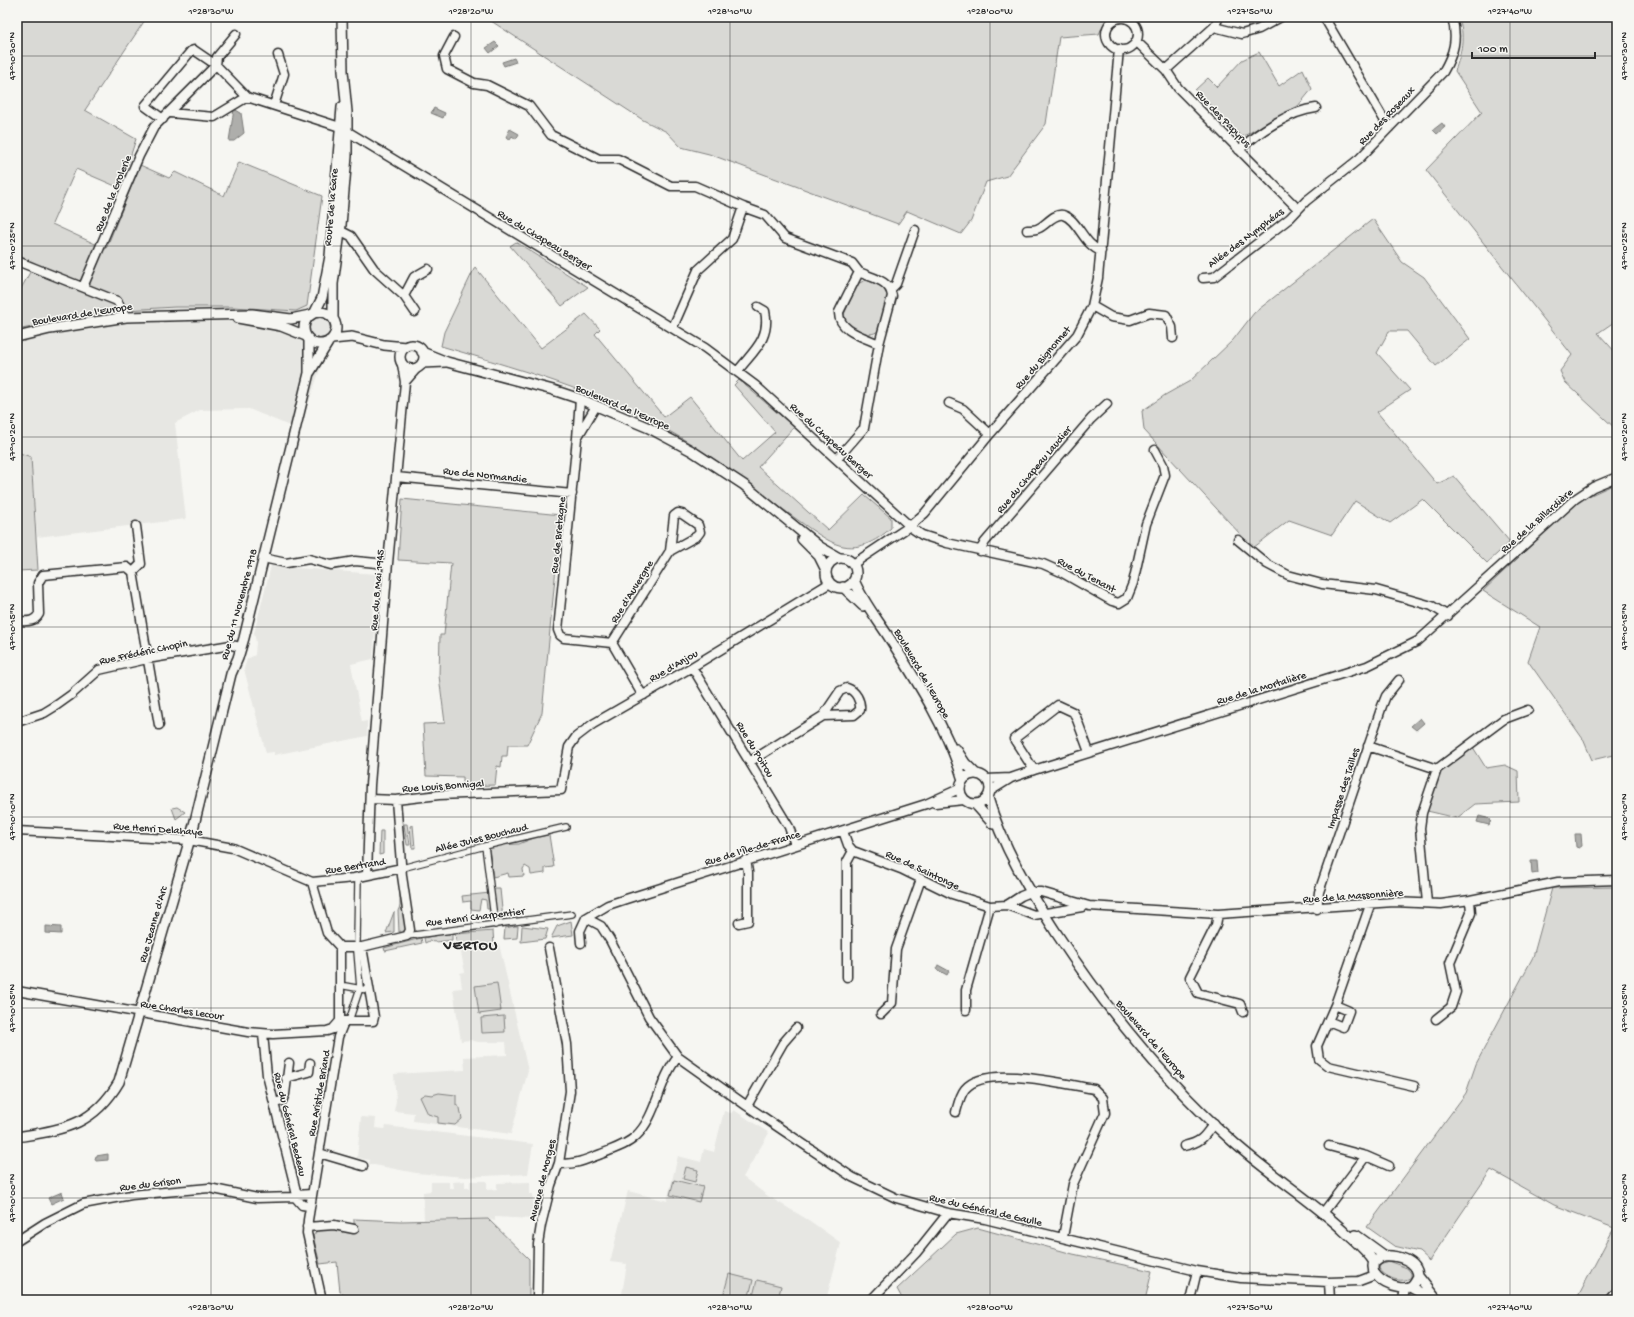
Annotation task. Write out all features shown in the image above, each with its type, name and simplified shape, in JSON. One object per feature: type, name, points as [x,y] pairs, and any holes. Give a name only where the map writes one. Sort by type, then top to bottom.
[{"type":"street","name":"Route de la Gare","points":[[334,320],[333,284],[341,231],[344,129],[341,112],[345,98],[342,17]]},
{"type":"street","points":[[1166,70],[1214,27],[1218,17]]},
{"type":"street","points":[[1214,27],[1242,34],[1259,29],[1281,17]]},
{"type":"street","points":[[1324,17],[1389,128]]},
{"type":"street","name":"Rue des Roseaux","points":[[1298,209],[1359,159],[1443,72],[1452,56],[1455,41],[1452,17]]},
{"type":"street","points":[[1126,18],[1137,27],[1138,32],[1136,41],[1129,48],[1119,49],[1110,44],[1106,35],[1107,30],[1116,19],[1126,18]]},
{"type":"street","name":"Rue de la Grolerie","points":[[83,287],[139,156],[154,127],[170,113],[216,65],[217,57],[236,34]]},
{"type":"street","points":[[454,37],[444,56],[447,69],[474,83],[487,85],[529,106],[551,135],[599,159],[618,159],[671,186],[695,186],[765,215],[785,238],[852,263],[859,272],[887,284],[891,289],[892,296],[879,344],[864,428],[837,459]]},
{"type":"street","name":"Rue des Papyrus","points":[[1136,41],[1166,70],[1178,88],[1298,209]]},
{"type":"street","name":"Rue du Bignonnet","points":[[853,564],[910,526],[924,513],[990,434],[1077,335],[1092,306],[1101,251],[1119,49]]},
{"type":"street","points":[[163,119],[145,106],[191,51],[194,50],[216,65],[247,97],[344,129]]},
{"type":"street","points":[[274,105],[284,74],[278,55]]},
{"type":"street","points":[[170,113],[214,117],[247,97]]},
{"type":"street","points":[[1239,150],[1252,137],[1302,110],[1316,108]]},
{"type":"street","name":"Route de la Gare","points":[[312,314],[322,298],[330,256],[344,129]]},
{"type":"street","name":"Rue du Chapeau Berger","points":[[344,129],[494,221],[673,327],[738,372],[837,459],[910,526]]},
{"type":"street","points":[[673,327],[698,270],[732,239],[743,207]]},
{"type":"street","name":"Allée des Nymphéas","points":[[1203,278],[1214,277],[1290,218],[1298,209]]},
{"type":"street","points":[[1027,230],[1038,229],[1056,216],[1063,215],[1070,219],[1086,240],[1097,250],[1101,251]]},
{"type":"street","points":[[891,289],[896,284],[915,230]]},
{"type":"street","points":[[341,231],[351,236],[374,269],[404,296],[415,312]]},
{"type":"street","points":[[17,261],[117,301],[126,317]]},
{"type":"street","points":[[404,296],[414,277],[428,269]]},
{"type":"street","points":[[859,272],[839,312],[838,319],[843,326],[879,344]]},
{"type":"street","points":[[1092,306],[1110,318],[1130,320],[1149,314],[1166,315],[1172,327],[1173,338]]},
{"type":"street","points":[[738,372],[765,335],[768,323],[765,311],[758,308]]},
{"type":"street","points":[[352,337],[323,312],[312,314],[304,325],[308,337],[318,344],[330,340],[352,337],[384,345],[416,346],[422,352],[420,365],[404,382]]},
{"type":"street","name":"Boulevard de l'Europe","points":[[17,337],[50,329],[126,317],[252,314],[291,319],[312,314]]},
{"type":"street","name":"Boulevard de l'Europe","points":[[223,315],[281,326],[308,337]]},
{"type":"street","points":[[330,340],[336,333],[334,320]]},
{"type":"street","name":"Rue du 11 Novembre 1918","points":[[189,840],[231,674],[241,647],[309,373],[308,337]]},
{"type":"street","name":"Rue du 11 Novembre 1918","points":[[309,373],[330,340]]},
{"type":"street","points":[[384,345],[410,369],[420,365]]},
{"type":"street","points":[[401,361],[401,351],[406,346]]},
{"type":"street","name":"Boulevard de l'Europe","points":[[422,352],[447,362],[553,390],[580,399],[649,428],[692,451],[744,485],[820,547],[839,558]]},
{"type":"street","name":"Rue du 8 Mai 1945","points":[[367,875],[370,799],[404,382],[401,361]]},
{"type":"street","name":"Boulevard de l'Europe","points":[[420,365],[447,362]]},
{"type":"street","name":"Rue de Bretagne","points":[[580,399],[572,494],[558,623],[560,635],[564,638],[612,644]]},
{"type":"street","points":[[949,403],[962,409],[990,434]]},
{"type":"street","name":"Rue du Chapeau Laudier","points":[[980,551],[985,542],[1064,449],[1091,418],[1107,404]]},
{"type":"street","name":"Rue de Bretagne","points":[[577,438],[596,406]]},
{"type":"street","name":"Rue du Tenant","points":[[910,526],[922,535],[980,551],[1043,564],[1061,572],[1112,601],[1119,603],[1127,598],[1133,583],[1146,524],[1165,475],[1163,465],[1154,450]]},
{"type":"street","name":"Rue de la Billardière","points":[[1493,573],[1575,499],[1593,487],[1617,476]]},
{"type":"street","name":"Rue de Normandie","points":[[396,477],[572,494]]},
{"type":"street","name":"Rue d'Auvergne","points":[[612,644],[670,551],[674,516],[678,513],[682,514],[698,525],[700,532],[697,536],[670,551]]},
{"type":"street","name":"Boulevard de l'Europe","points":[[790,523],[819,556],[826,570]]},
{"type":"street","points":[[133,572],[141,564],[136,526]]},
{"type":"street","points":[[1238,540],[1267,564],[1288,576],[1322,584],[1376,590],[1432,606],[1448,616]]},
{"type":"street","points":[[263,558],[286,563],[309,559],[331,565],[355,561],[388,564]]},
{"type":"street","points":[[845,558],[853,564],[856,572],[854,580],[844,587],[835,586],[830,583],[826,576],[826,570],[832,560],[845,558]]},
{"type":"street","points":[[17,621],[31,621],[39,614],[38,583],[43,575],[127,567],[133,572],[159,726]]},
{"type":"street","name":"Rue de la Mortalière","points":[[989,794],[1011,778],[1034,770],[1367,666],[1418,641],[1448,616],[1493,573]]},
{"type":"street","name":"Boulevard de l'Europe","points":[[854,580],[873,615],[906,663],[950,744],[961,784]]},
{"type":"street","name":"Rue d'Anjou","points":[[561,790],[569,747],[576,737],[593,724],[692,667],[830,583]]},
{"type":"street","name":"Boulevard de l'Europe","points":[[844,587],[873,615]]},
{"type":"street","points":[[612,644],[640,691],[644,695]]},
{"type":"street","name":"Rue Frédéric Chopin","points":[[17,722],[44,713],[57,705],[71,695],[99,670],[147,659],[231,645],[241,647]]},
{"type":"street","name":"Rue du Poitou","points":[[692,667],[751,761],[789,827],[795,845]]},
{"type":"street","name":"Impasse des Tailles","points":[[1317,908],[1320,892],[1368,746],[1386,696],[1399,680]]},
{"type":"street","points":[[751,761],[824,716],[840,691],[847,688],[852,690],[858,697],[861,705],[860,710],[854,715],[824,716]]},
{"type":"street","points":[[1034,770],[1014,739],[1058,705],[1073,712],[1089,752]]},
{"type":"street","points":[[1427,903],[1420,828],[1422,813],[1437,768],[1504,720],[1528,710]]},
{"type":"street","name":"Boulevard de l'Europe","points":[[950,744],[976,774]]},
{"type":"street","points":[[1368,746],[1437,768]]},
{"type":"street","points":[[971,774],[976,774],[986,778],[989,784],[989,794],[985,801],[976,805],[964,800],[961,784],[971,774]]},
{"type":"street","name":"Rue de la Mortalière","points":[[986,778],[1011,778]]},
{"type":"street","name":"Rue de l'Île-de-France","points":[[586,918],[608,905],[626,898],[926,804],[961,784]]},
{"type":"street","name":"Rue Louis Bonnigal","points":[[407,936],[410,930],[402,868],[396,800],[439,795],[561,790]]},
{"type":"street","name":"Boulevard de l'Europe","points":[[989,794],[999,831],[1031,892],[1085,976],[1129,1034],[1167,1077],[1231,1140],[1335,1222],[1368,1253],[1374,1262]]},
{"type":"street","points":[[370,799],[396,800]]},
{"type":"street","name":"Rue de l'Île-de-France","points":[[926,804],[964,800]]},
{"type":"street","name":"Boulevard de l'Europe","points":[[976,805],[999,831]]},
{"type":"street","name":"Allée Jules Bouchaud","points":[[402,868],[485,846],[566,827]]},
{"type":"street","name":"Rue Henri Delahaye","points":[[17,831],[189,840],[233,848],[312,882]]},
{"type":"street","points":[[843,831],[848,845],[853,851],[847,862],[847,977]]},
{"type":"street","name":"Rue Jeanne d'Arc","points":[[17,1137],[51,1131],[90,1117],[102,1106],[119,1082],[189,840]]},
{"type":"street","points":[[485,846],[495,925]]},
{"type":"street","name":"Rue de Saintonge","points":[[853,851],[901,869],[962,898],[990,906],[1007,905],[1034,915],[1044,914]]},
{"type":"street","points":[[739,924],[748,921],[748,872],[746,860]]},
{"type":"street","name":"Rue Bertrand","points":[[312,882],[367,875],[402,868]]},
{"type":"street","points":[[333,1029],[345,1021],[360,988],[358,879]]},
{"type":"street","points":[[880,1014],[892,1003],[896,949],[921,879]]},
{"type":"street","name":"Rue de la Massonnière","points":[[1044,914],[1088,906],[1218,914],[1394,902],[1441,904],[1470,900],[1558,882],[1617,880]]},
{"type":"street","points":[[312,882],[327,934],[340,948],[345,1021]]},
{"type":"street","name":"Rue de la Massonnière","points":[[1031,892],[1041,892],[1088,906]]},
{"type":"street","name":"Rue de Saintonge","points":[[1007,905],[1021,896],[1031,892]]},
{"type":"street","points":[[1436,1019],[1451,1007],[1456,992],[1450,963],[1471,913],[1470,900]]},
{"type":"street","points":[[1369,904],[1369,908],[1335,1005],[1317,1046],[1319,1059],[1328,1066],[1414,1086]]},
{"type":"street","points":[[966,1010],[966,990],[990,906]]},
{"type":"street","name":"Rue Henri Charpentier","points":[[340,948],[359,950],[407,936],[572,914]]},
{"type":"street","points":[[1218,914],[1216,925],[1190,977],[1198,993],[1240,1004],[1243,1012]]},
{"type":"street","points":[[581,943],[580,931],[586,918]]},
{"type":"street","name":"Rue du Général de Gaulle","points":[[586,918],[601,926],[610,940],[649,1017],[678,1057],[852,1177],[896,1198],[948,1213],[985,1219],[1063,1237],[1197,1271],[1241,1278],[1330,1282],[1359,1281],[1375,1275]]},
{"type":"street","name":"Avenue de Morges","points":[[537,1300],[541,1224],[551,1184],[559,1163],[569,1107],[570,1076],[567,1044],[549,948]]},
{"type":"street","points":[[345,1021],[372,1021],[374,1017],[359,950]]},
{"type":"street","points":[[345,986],[367,990]]},
{"type":"street","name":"Rue Charles Lecour","points":[[17,991],[139,1014],[187,1020],[263,1034],[333,1029]]},
{"type":"street","points":[[1328,1021],[1343,1027],[1349,1011],[1335,1005]]},
{"type":"street","name":"Rue Aristide Briand","points":[[322,1300],[307,1230],[309,1206],[338,1037],[345,1021]]},
{"type":"street","points":[[747,1106],[783,1043],[796,1028]]},
{"type":"street","name":"Rue Aristide Briand","points":[[333,1029],[338,1037]]},
{"type":"street","name":"Rue du Général Bedeau","points":[[263,1034],[267,1074],[296,1196]]},
{"type":"street","points":[[559,1163],[581,1162],[623,1145],[635,1137],[644,1128],[669,1070],[678,1057]]},
{"type":"street","points":[[274,1103],[282,1101],[285,1094],[289,1063]]},
{"type":"street","points":[[286,1078],[309,1072],[310,1063]]},
{"type":"street","points":[[956,1112],[965,1089],[975,1081],[993,1077],[1028,1077],[1094,1090],[1104,1098],[1105,1113],[1073,1184],[1063,1237]]},
{"type":"street","points":[[1184,1146],[1198,1143],[1203,1139],[1214,1123]]},
{"type":"street","points":[[1329,1146],[1366,1156],[1389,1166]]},
{"type":"street","name":"Rue Aristide Briand","points":[[319,1153],[363,1166]]},
{"type":"street","points":[[1323,1213],[1366,1156]]},
{"type":"street","name":"Rue du Grison","points":[[17,1241],[45,1223],[82,1204],[131,1195],[209,1188],[257,1198],[311,1194]]},
{"type":"street","points":[[296,1196],[302,1204],[309,1206]]},
{"type":"street","points":[[871,1300],[916,1253],[948,1213]]},
{"type":"street","name":"Boulevard de l'Europe","points":[[1335,1222],[1344,1226],[1386,1256]]},
{"type":"street","points":[[307,1230],[334,1225],[354,1230]]},
{"type":"street","points":[[1386,1256],[1403,1259],[1412,1263],[1416,1268],[1418,1276],[1435,1300],[1407,1288],[1390,1284],[1375,1275],[1372,1269],[1374,1262],[1378,1258],[1386,1256]]},
{"type":"street","points":[[1190,1300],[1197,1271]]},
{"type":"street","points":[[1403,1300],[1407,1288],[1418,1276]]},
{"type":"street","points":[[1330,1282],[1330,1300]]},
{"type":"street","points":[[17,1299],[21,1300]]},
{"type":"shaded area","points":[[17,17],[147,17],[85,110],[136,139],[120,188],[76,169],[52,224],[106,249],[140,165],[169,178],[175,172],[224,196],[239,162],[322,196],[307,306],[296,311],[233,307],[175,307],[110,311],[17,330],[17,296],[35,263],[17,255]]},
{"type":"shaded area","points":[[485,17],[1107,17],[1099,34],[1059,37],[1046,124],[1007,176],[986,182],[971,221],[961,234],[907,211],[898,224],[709,154],[681,147],[667,132],[643,120]]},
{"type":"shaded area","points":[[1458,17],[1617,17],[1617,320],[1598,333],[1617,354],[1617,430],[1565,382],[1560,371],[1572,355],[1426,170],[1482,112],[1455,71],[1462,44],[1462,31]]},
{"type":"shaded area","points":[[495,42],[499,46],[490,53],[486,48]]},
{"type":"shaded area","points":[[1259,52],[1279,86],[1303,69],[1312,89],[1298,106],[1242,137],[1195,90],[1208,78],[1217,87],[1242,60]]},
{"type":"shaded area","points":[[514,58],[516,62],[504,66],[502,62]]},
{"type":"shaded area","points":[[434,108],[445,113],[443,118],[431,113]]},
{"type":"shaded area","points":[[234,109],[241,113],[244,133],[234,141],[229,141]]},
{"type":"shaded area","points":[[1442,123],[1445,127],[1437,134],[1433,130]]},
{"type":"shaded area","points":[[510,129],[519,134],[516,139],[512,136],[510,139],[506,137]]},
{"type":"shaded area","points":[[1373,219],[1402,262],[1424,277],[1470,339],[1436,366],[1407,331],[1389,331],[1377,353],[1410,390],[1377,412],[1437,484],[1454,476],[1510,542],[1487,563],[1423,499],[1390,523],[1355,501],[1332,535],[1289,520],[1253,548],[1144,430],[1142,411],[1165,395],[1190,381],[1233,340],[1254,313]]},
{"type":"shaded area","points":[[516,242],[588,287],[562,306],[510,246]]},
{"type":"shaded area","points":[[475,267],[541,348],[586,314],[600,329],[595,334],[664,417],[690,397],[742,461],[775,432],[734,385],[739,380],[794,427],[758,467],[828,530],[864,495],[891,518],[891,528],[879,538],[866,544],[852,547],[836,544],[810,529],[699,449],[638,415],[574,388],[441,346],[444,332]]},
{"type":"shaded area","points":[[866,280],[885,288],[889,293],[890,300],[878,331],[870,334],[845,324],[843,317],[857,284]]},
{"type":"shaded area","points":[[307,306],[339,315],[299,430],[249,409],[200,410],[175,423],[186,519],[37,537],[31,457],[17,452],[17,330],[110,311],[175,307],[233,307],[296,311]]},
{"type":"shaded area","points":[[17,452],[31,457],[38,570],[17,571]]},
{"type":"shaded area","points":[[1617,483],[1617,754],[1592,760],[1583,739],[1528,661],[1540,627],[1483,591],[1578,501]]},
{"type":"shaded area","points":[[402,499],[561,515],[542,713],[527,745],[508,745],[507,756],[502,756],[501,767],[497,766],[495,785],[463,786],[463,777],[426,776],[423,724],[445,723],[439,676],[440,635],[444,635],[451,563],[398,560]]},
{"type":"shaded area","points":[[271,566],[376,574],[371,630],[375,630],[373,659],[351,664],[362,722],[367,721],[367,736],[274,755],[274,752],[266,753],[244,669],[247,659],[255,655],[256,642],[254,633]]},
{"type":"shaded area","points":[[1420,718],[1424,723],[1416,730],[1411,726]]},
{"type":"shaded area","points":[[1471,744],[1486,768],[1505,765],[1518,771],[1519,802],[1475,804],[1457,818],[1423,810],[1437,769]]},
{"type":"shaded area","points":[[440,787],[473,788],[476,790],[424,793]]},
{"type":"shaded area","points":[[177,807],[185,812],[176,819],[172,808]]},
{"type":"shaded area","points":[[1479,816],[1491,819],[1489,825],[1477,822]]},
{"type":"shaded area","points":[[404,824],[407,824],[410,845],[407,845]]},
{"type":"shaded area","points":[[413,825],[415,848],[412,848],[410,826]]},
{"type":"shaded area","points":[[380,831],[383,831],[383,854],[379,855]]},
{"type":"shaded area","points":[[1575,834],[1581,834],[1582,846],[1579,848],[1576,847]]},
{"type":"shaded area","points":[[549,835],[554,867],[545,868],[545,873],[531,875],[530,869],[525,866],[523,869],[524,876],[509,877],[508,873],[493,877],[489,848],[496,845],[519,844],[536,837]]},
{"type":"shaded area","points":[[1531,861],[1537,861],[1538,873],[1532,874]]},
{"type":"shaded area","points":[[1617,887],[1617,1300],[1576,1300],[1614,1228],[1554,1205],[1491,1170],[1429,1261],[1419,1252],[1394,1246],[1367,1227],[1466,1093],[1476,1064],[1533,957],[1552,888]]},
{"type":"shaded area","points":[[493,889],[500,889],[503,919],[496,920]]},
{"type":"shaded area","points":[[400,892],[406,928],[405,931],[399,932],[398,911],[400,906]]},
{"type":"shaded area","points":[[490,893],[492,909],[487,909],[486,900],[481,899],[479,910],[471,909],[471,901],[463,902],[462,896]]},
{"type":"shaded area","points":[[394,912],[394,932],[386,933]]},
{"type":"shaded area","points":[[571,921],[573,935],[551,938],[557,926]]},
{"type":"shaded area","points":[[46,926],[61,927],[61,934],[46,933]]},
{"type":"shaded area","points":[[518,926],[517,938],[504,939],[505,928]]},
{"type":"shaded area","points":[[522,926],[548,929],[545,939],[521,942]]},
{"type":"shaded area","points":[[493,931],[494,945],[458,951],[455,934]]},
{"type":"shaded area","points":[[441,934],[452,934],[452,940],[437,942],[429,941],[425,943],[424,938]]},
{"type":"shaded area","points":[[421,938],[422,943],[385,951],[384,948]]},
{"type":"shaded area","points":[[499,944],[528,1071],[511,1134],[413,1121],[414,1113],[394,1111],[396,1101],[394,1074],[465,1070],[464,1057],[507,1055],[506,1042],[461,1041],[453,989],[462,988],[460,973],[465,972],[461,953],[462,950]]},
{"type":"shaded area","points":[[938,965],[949,971],[947,975],[936,969]]},
{"type":"shaded area","points":[[497,983],[501,1011],[479,1014],[475,986]]},
{"type":"shaded area","points":[[504,1016],[505,1032],[482,1033],[481,1018]]},
{"type":"shaded area","points":[[439,1093],[456,1095],[456,1105],[460,1108],[462,1119],[455,1125],[438,1123],[438,1117],[428,1114],[420,1097],[425,1094],[432,1095]]},
{"type":"shaded area","points":[[734,1110],[769,1133],[743,1177],[768,1196],[810,1221],[841,1243],[826,1300],[621,1300],[627,1264],[610,1262],[628,1191],[667,1201],[678,1156],[701,1162],[704,1149],[714,1152],[724,1111],[731,1113]]},
{"type":"shaded area","points":[[361,1117],[376,1118],[375,1128],[385,1129],[386,1126],[533,1144],[528,1174],[465,1177],[416,1173],[369,1164],[370,1160],[357,1158]]},
{"type":"shaded area","points":[[108,1154],[108,1160],[96,1161],[95,1159],[96,1156]]},
{"type":"shaded area","points":[[686,1167],[698,1170],[695,1182],[683,1179]]},
{"type":"shaded area","points":[[674,1180],[703,1187],[699,1202],[670,1195]]},
{"type":"shaded area","points":[[465,1181],[465,1188],[470,1188],[470,1181],[487,1181],[487,1190],[497,1189],[497,1183],[530,1182],[530,1194],[533,1194],[533,1219],[495,1217],[495,1221],[488,1219],[424,1220],[423,1192],[431,1191],[431,1182],[449,1182],[449,1188],[454,1188],[453,1182]]},
{"type":"shaded area","points":[[62,1192],[64,1198],[51,1204],[48,1198]]},
{"type":"shaded area","points":[[354,1219],[401,1221],[488,1219],[529,1259],[529,1300],[343,1300],[343,1293],[340,1292],[337,1262],[320,1264],[313,1236],[319,1228],[354,1227]]},
{"type":"shaded area","points":[[978,1228],[1073,1254],[1152,1271],[1145,1300],[903,1300],[897,1289],[956,1234]]},
{"type":"shaded area","points":[[1388,1261],[1407,1268],[1411,1273],[1411,1277],[1398,1280],[1389,1277],[1379,1268],[1380,1264]]},
{"type":"shaded area","points":[[729,1274],[753,1280],[748,1300],[722,1300]]},
{"type":"shaded area","points":[[757,1280],[781,1286],[778,1300],[752,1300]]},
{"type":"district","name":"VERTOU","points":[[471,944]]}]
